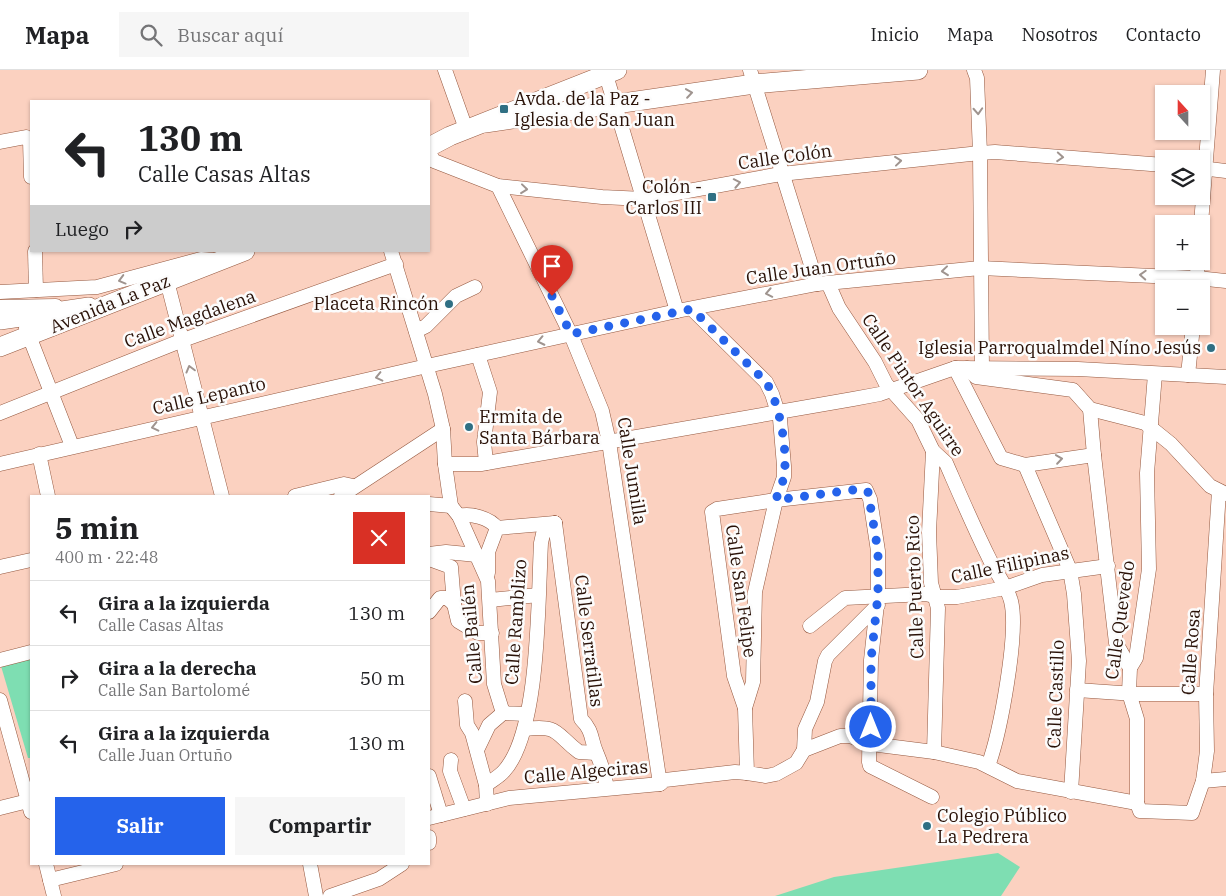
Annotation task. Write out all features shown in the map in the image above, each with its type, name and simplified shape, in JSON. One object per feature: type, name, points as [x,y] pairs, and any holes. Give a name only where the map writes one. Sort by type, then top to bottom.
[{"type":"main road","points":[[485,123],[615,104],[752,77],[918,70]]},
{"type":"main road","points":[[430,147],[466,129],[612,73]]},
{"type":"main road","name":"Avenida La Paz","points":[[2,343],[29,336],[243,252]]},
{"type":"main road","points":[[0,320],[71,308],[102,308]]},
{"type":"street","points":[[445,70],[466,129]]},
{"type":"street","points":[[1205,150],[1214,70]]},
{"type":"street","points":[[612,73],[615,104],[678,311]]},
{"type":"street","points":[[977,73],[980,153],[982,368]]},
{"type":"street","name":"Calle Pintor Aguirre","points":[[752,77],[781,174],[822,283],[833,296],[847,321],[875,362],[886,384],[922,427],[933,451],[946,463],[988,557],[1011,600],[1013,630],[995,743],[988,766]]},
{"type":"street","points":[[0,142],[26,138],[30,140]]},
{"type":"street","name":"Calle Colón","points":[[430,155],[434,161],[444,166],[498,186],[602,197],[644,199],[781,174],[980,153],[995,152],[1155,164]]},
{"type":"street","points":[[430,166],[444,166]]},
{"type":"street","points":[[1210,170],[1226,171]]},
{"type":"street","name":"Calle Jumilla","points":[[498,186],[571,334],[602,411],[609,442],[660,784]]},
{"type":"street","points":[[34,252],[36,290]]},
{"type":"street","name":"Calle Bailén","points":[[394,258],[427,366],[443,429],[445,464],[455,511],[488,581],[494,684],[503,713]]},
{"type":"street","name":"Calle Magdalena","points":[[0,413],[394,258]]},
{"type":"street","name":"Avenida La Paz","points":[[0,292],[97,287],[201,259],[221,261]]},
{"type":"street","name":"Calle Juan Ortuño","points":[[427,366],[678,311],[822,283],[980,268],[1155,280]]},
{"type":"street","name":"Calle Juan Ortuño","points":[[1210,282],[1226,281]]},
{"type":"street","points":[[167,282],[222,495]]},
{"type":"street","points":[[416,331],[426,326],[456,296],[475,287]]},
{"type":"street","points":[[0,307],[38,305],[71,308]]},
{"type":"street","points":[[692,309],[766,382],[780,419],[784,477],[776,500],[755,592],[753,682],[745,708],[747,773]]},
{"type":"street","points":[[26,315],[26,328],[72,446]]},
{"type":"street","points":[[1188,375],[1191,335]]},
{"type":"street","points":[[478,355],[490,392],[484,442],[486,463]]},
{"type":"street","name":"Calle Lepanto","points":[[0,464],[202,416],[427,366]]},
{"type":"street","points":[[961,368],[976,377],[1073,390],[1090,409],[1145,423],[1171,444],[1210,486],[1222,492]]},
{"type":"street","points":[[961,368],[1001,458],[1025,465],[1094,455]]},
{"type":"street","points":[[445,464],[486,463],[770,415],[777,412],[853,399],[892,390],[961,368],[1078,369],[1226,378]]},
{"type":"street","name":"Calle Quevedo","points":[[1138,807],[1137,719],[1129,693],[1130,668],[1136,658],[1149,570],[1146,498],[1155,374]]},
{"type":"street","points":[[1090,409],[1116,643],[1130,668]]},
{"type":"street","points":[[342,495],[353,486],[443,429]]},
{"type":"street","name":"Calle Puerto Rico","points":[[933,451],[929,532],[933,596],[938,608],[934,752]]},
{"type":"street","points":[[39,454],[48,495]]},
{"type":"street","name":"Calle Castillo","points":[[1025,465],[1070,570],[1078,646],[1071,792]]},
{"type":"street","points":[[299,495],[344,484],[353,486]]},
{"type":"street","points":[[776,500],[860,489],[868,492],[878,551],[878,600],[871,660],[871,744],[869,762],[870,766],[932,797]]},
{"type":"street","name":"Calle Rosa","points":[[1138,807],[1192,813],[1202,781],[1207,751],[1206,694],[1222,492]]},
{"type":"street","name":"Calle San Felipe","points":[[745,708],[734,676],[712,512],[717,509],[776,500]]},
{"type":"street","points":[[430,504],[486,520],[497,528],[555,523]]},
{"type":"street","name":"Calle Ramblizo","points":[[486,785],[505,770],[525,729],[534,670],[541,543],[543,534],[555,523]]},
{"type":"street","name":"Calle Serratillas","points":[[555,523],[581,719],[590,730],[596,753],[604,768],[607,788]]},
{"type":"street","points":[[488,581],[488,552],[497,528]]},
{"type":"street","points":[[430,554],[446,552],[477,555]]},
{"type":"street","points":[[430,559],[451,567],[454,604],[458,620],[478,633],[492,633]]},
{"type":"street","points":[[0,567],[30,560]]},
{"type":"street","name":"Calle Filipinas","points":[[810,626],[845,598],[878,600],[933,596],[957,597],[1006,588],[1042,575],[1108,566]]},
{"type":"street","points":[[490,600],[538,595]]},
{"type":"street","points":[[430,611],[440,598],[447,598],[454,604]]},
{"type":"street","points":[[878,600],[824,660],[818,702],[805,729],[804,750],[844,735],[859,738],[871,744],[934,752],[988,766],[1010,779],[1138,807]]},
{"type":"street","points":[[0,660],[30,652]]},
{"type":"street","points":[[1077,690],[1206,694]]},
{"type":"street","points":[[0,700],[2,719],[30,806],[0,808]]},
{"type":"street","points":[[465,701],[467,725],[472,732],[486,785],[487,804]]},
{"type":"street","points":[[477,750],[489,725],[503,713],[526,714]]},
{"type":"street","points":[[525,729],[548,727],[560,734],[579,752],[596,753]]},
{"type":"street","name":"Calle Algeciras","points":[[435,817],[517,797],[660,784],[665,780],[735,772],[766,776],[784,771],[796,763],[804,750]]},
{"type":"street","points":[[451,760],[450,769],[464,809]]},
{"type":"street","points":[[1202,781],[1226,779]]},
{"type":"street","points":[[430,783],[435,817]]},
{"type":"street","points":[[46,865],[54,896]]},
{"type":"street","points":[[50,880],[112,865]]},
{"type":"street","points":[[310,865],[316,896]]},
{"type":"street","points":[[330,896],[379,879],[400,865]]},
{"type":"green space","points":[[30,659],[30,758],[28,758],[1,666]]},
{"type":"green space","points":[[998,853],[1020,867],[1001,896],[775,896],[834,877]]},
{"type":"place","name":"Avda. de la Paz - Iglesia de San Juan","points":[[504,109]]},
{"type":"place","name":"Colón - Carlos III","points":[[712,197]]},
{"type":"place","name":"Placeta Rincón","points":[[449,304]]},
{"type":"place","name":"Iglesia Parroqualmdel Níno Jesús","points":[[1211,348]]},
{"type":"place","name":"Ermita de Santa Bárbara","points":[[469,427]]},
{"type":"place","name":"Colegio Público La Pedrera","points":[[927,826]]},
{"type":"route","points":[[552,296],[571,334],[692,309],[770,388],[780,419],[784,460],[784,477],[776,500],[860,489],[868,492],[878,551],[877,618],[871,660],[871,727]]}]
